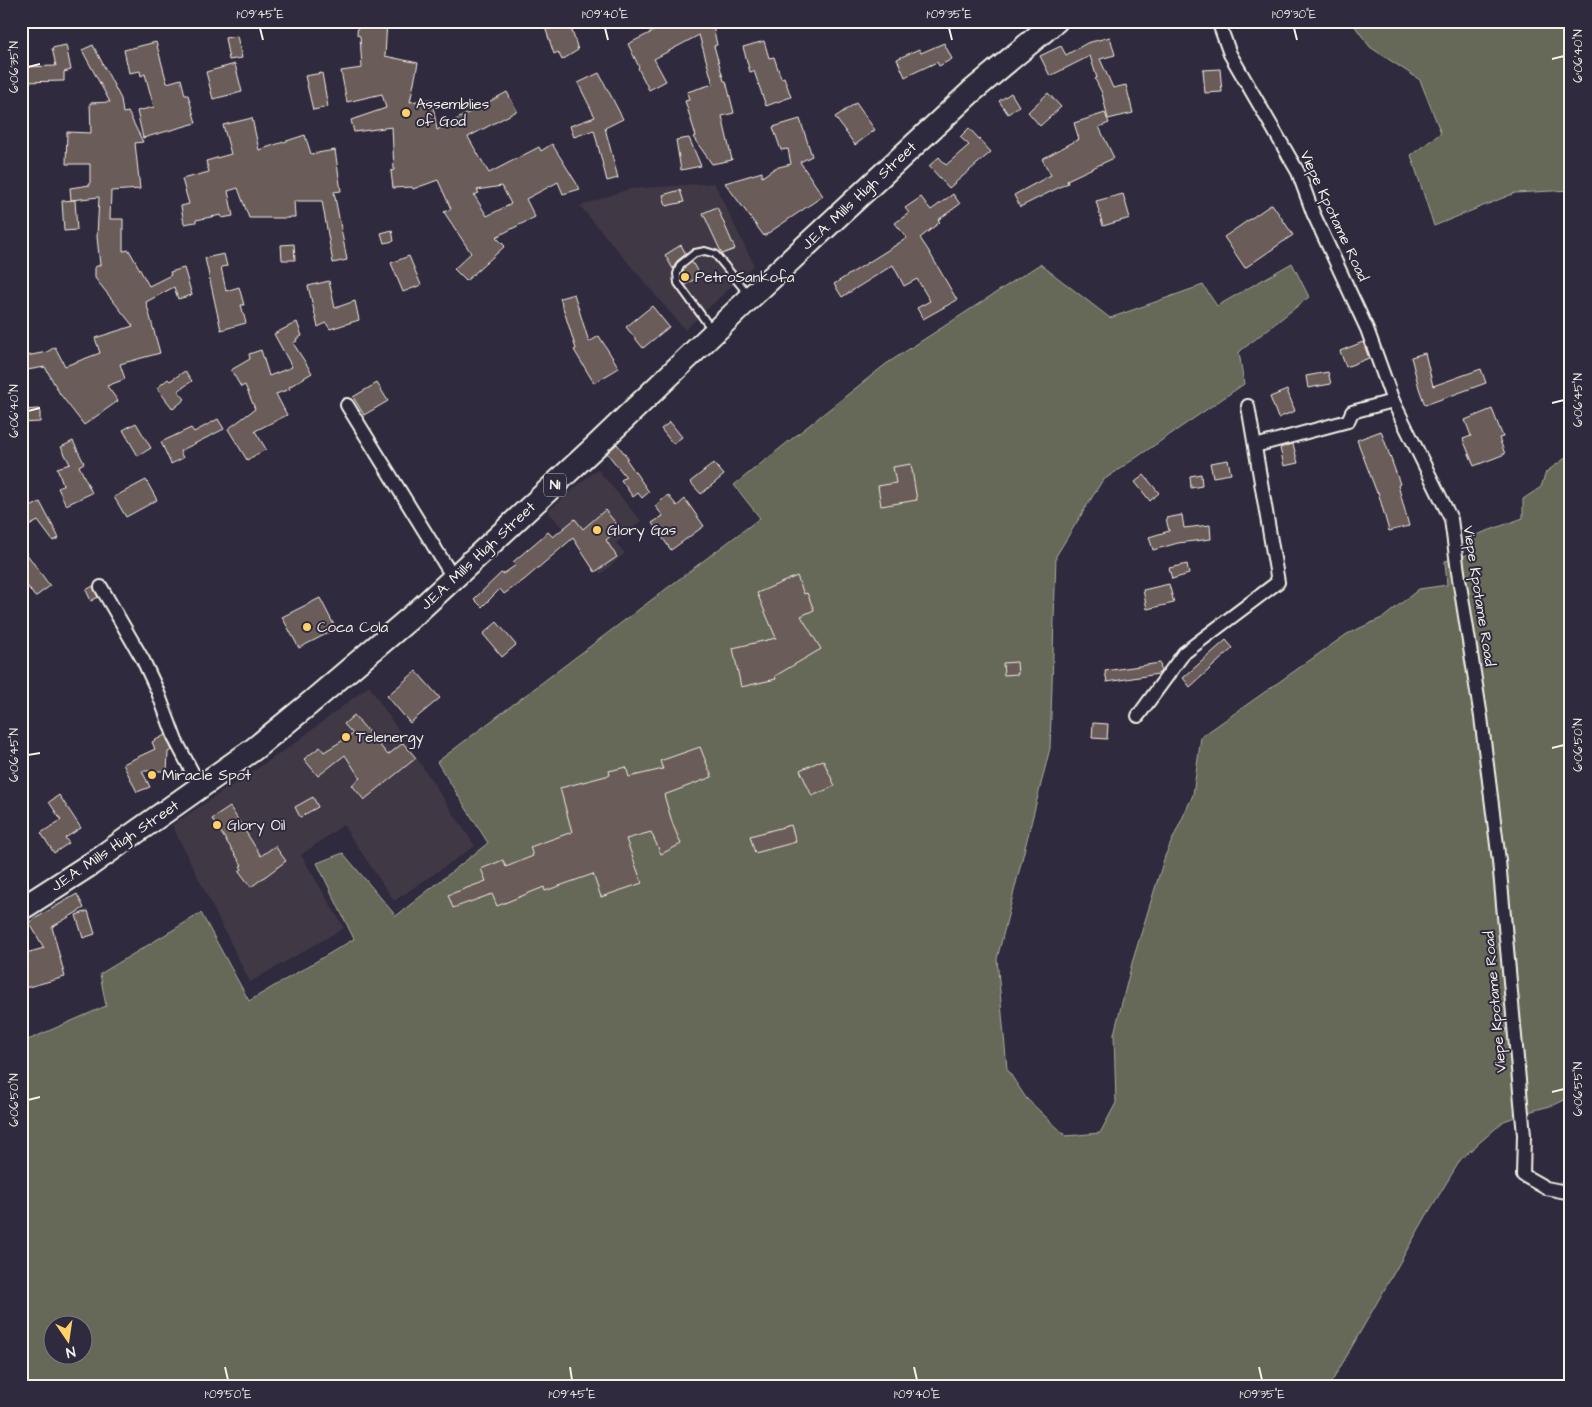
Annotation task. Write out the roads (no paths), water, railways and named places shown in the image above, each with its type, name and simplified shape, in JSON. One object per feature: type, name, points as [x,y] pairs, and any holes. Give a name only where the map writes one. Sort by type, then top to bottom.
[{"type":"highway","name":"J.E.A. Mills High Street","points":[[21,909],[92,864],[254,749],[309,704],[454,579],[751,297],[971,92],[1056,21]]},
{"type":"street","name":"Viepe Kpotame Road","points":[[1218,21],[1230,54],[1298,172],[1313,213],[1368,330],[1393,401],[1451,519],[1481,717],[1499,861],[1524,1135],[1523,1175],[1546,1188],[1571,1193]]},
{"type":"street","points":[[1255,446],[1348,421],[1352,412],[1393,401]]},
{"type":"street","points":[[347,405],[454,579]]},
{"type":"street","points":[[1138,716],[1184,653],[1278,582],[1248,406]]},
{"type":"street","points":[[101,587],[143,660],[157,690],[176,741],[200,787]]},
{"type":"lane","points":[[716,331],[707,323],[678,283],[677,274],[680,265],[695,253],[705,251],[716,254],[751,297]]},
{"type":"place","name":"Assemblies of God","points":[[406,113]]},
{"type":"place","name":"PetroSankofa","points":[[685,277]]},
{"type":"place","name":"Glory Gas","points":[[597,530]]},
{"type":"place","name":"Coca Cola","points":[[307,627]]},
{"type":"place","name":"Telenergy","points":[[346,737]]},
{"type":"place","name":"Miracle Spot","points":[[152,775]]},
{"type":"place","name":"Glory Oil","points":[[217,825]]}]
